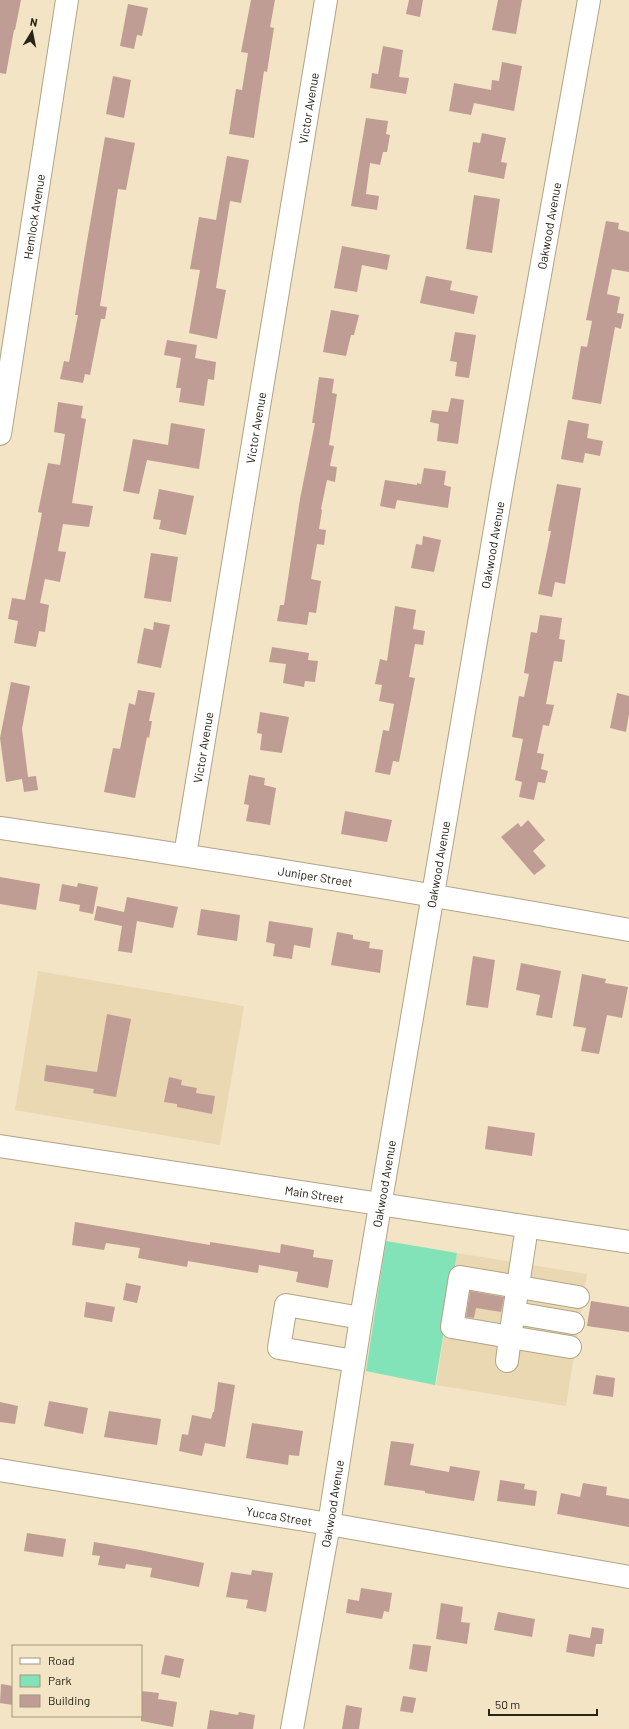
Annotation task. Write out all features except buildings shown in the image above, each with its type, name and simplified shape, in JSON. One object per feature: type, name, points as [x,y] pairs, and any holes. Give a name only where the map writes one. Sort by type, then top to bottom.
[{"type":"street","name":"Hemlock Avenue","points":[[0,434],[67,0]]},
{"type":"street","name":"Victor Avenue","points":[[185,855],[326,0]]},
{"type":"street","name":"Oakwood Avenue","points":[[292,1729],[329,1524],[361,1318],[503,482],[589,0]]},
{"type":"street","name":"Juniper Street","points":[[0,828],[185,855],[434,895],[629,930]]},
{"type":"street","name":"Main Street","points":[[0,1146],[629,1242]]},
{"type":"street","points":[[507,1361],[527,1227]]},
{"type":"street","points":[[570,1347],[452,1328],[460,1277],[578,1296]]},
{"type":"street","points":[[354,1361],[278,1348],[286,1305],[361,1318]]},
{"type":"street","points":[[515,1313],[573,1323]]},
{"type":"street","name":"Yucca Street","points":[[0,1470],[329,1524],[629,1577]]},
{"type":"shaded area","points":[[38,971],[244,1006],[220,1145],[15,1110]]},
{"type":"shaded area","points":[[457,1253],[587,1274],[566,1406],[436,1385]]},
{"type":"green space","points":[[386,1241],[457,1253],[435,1385],[366,1371]]}]
